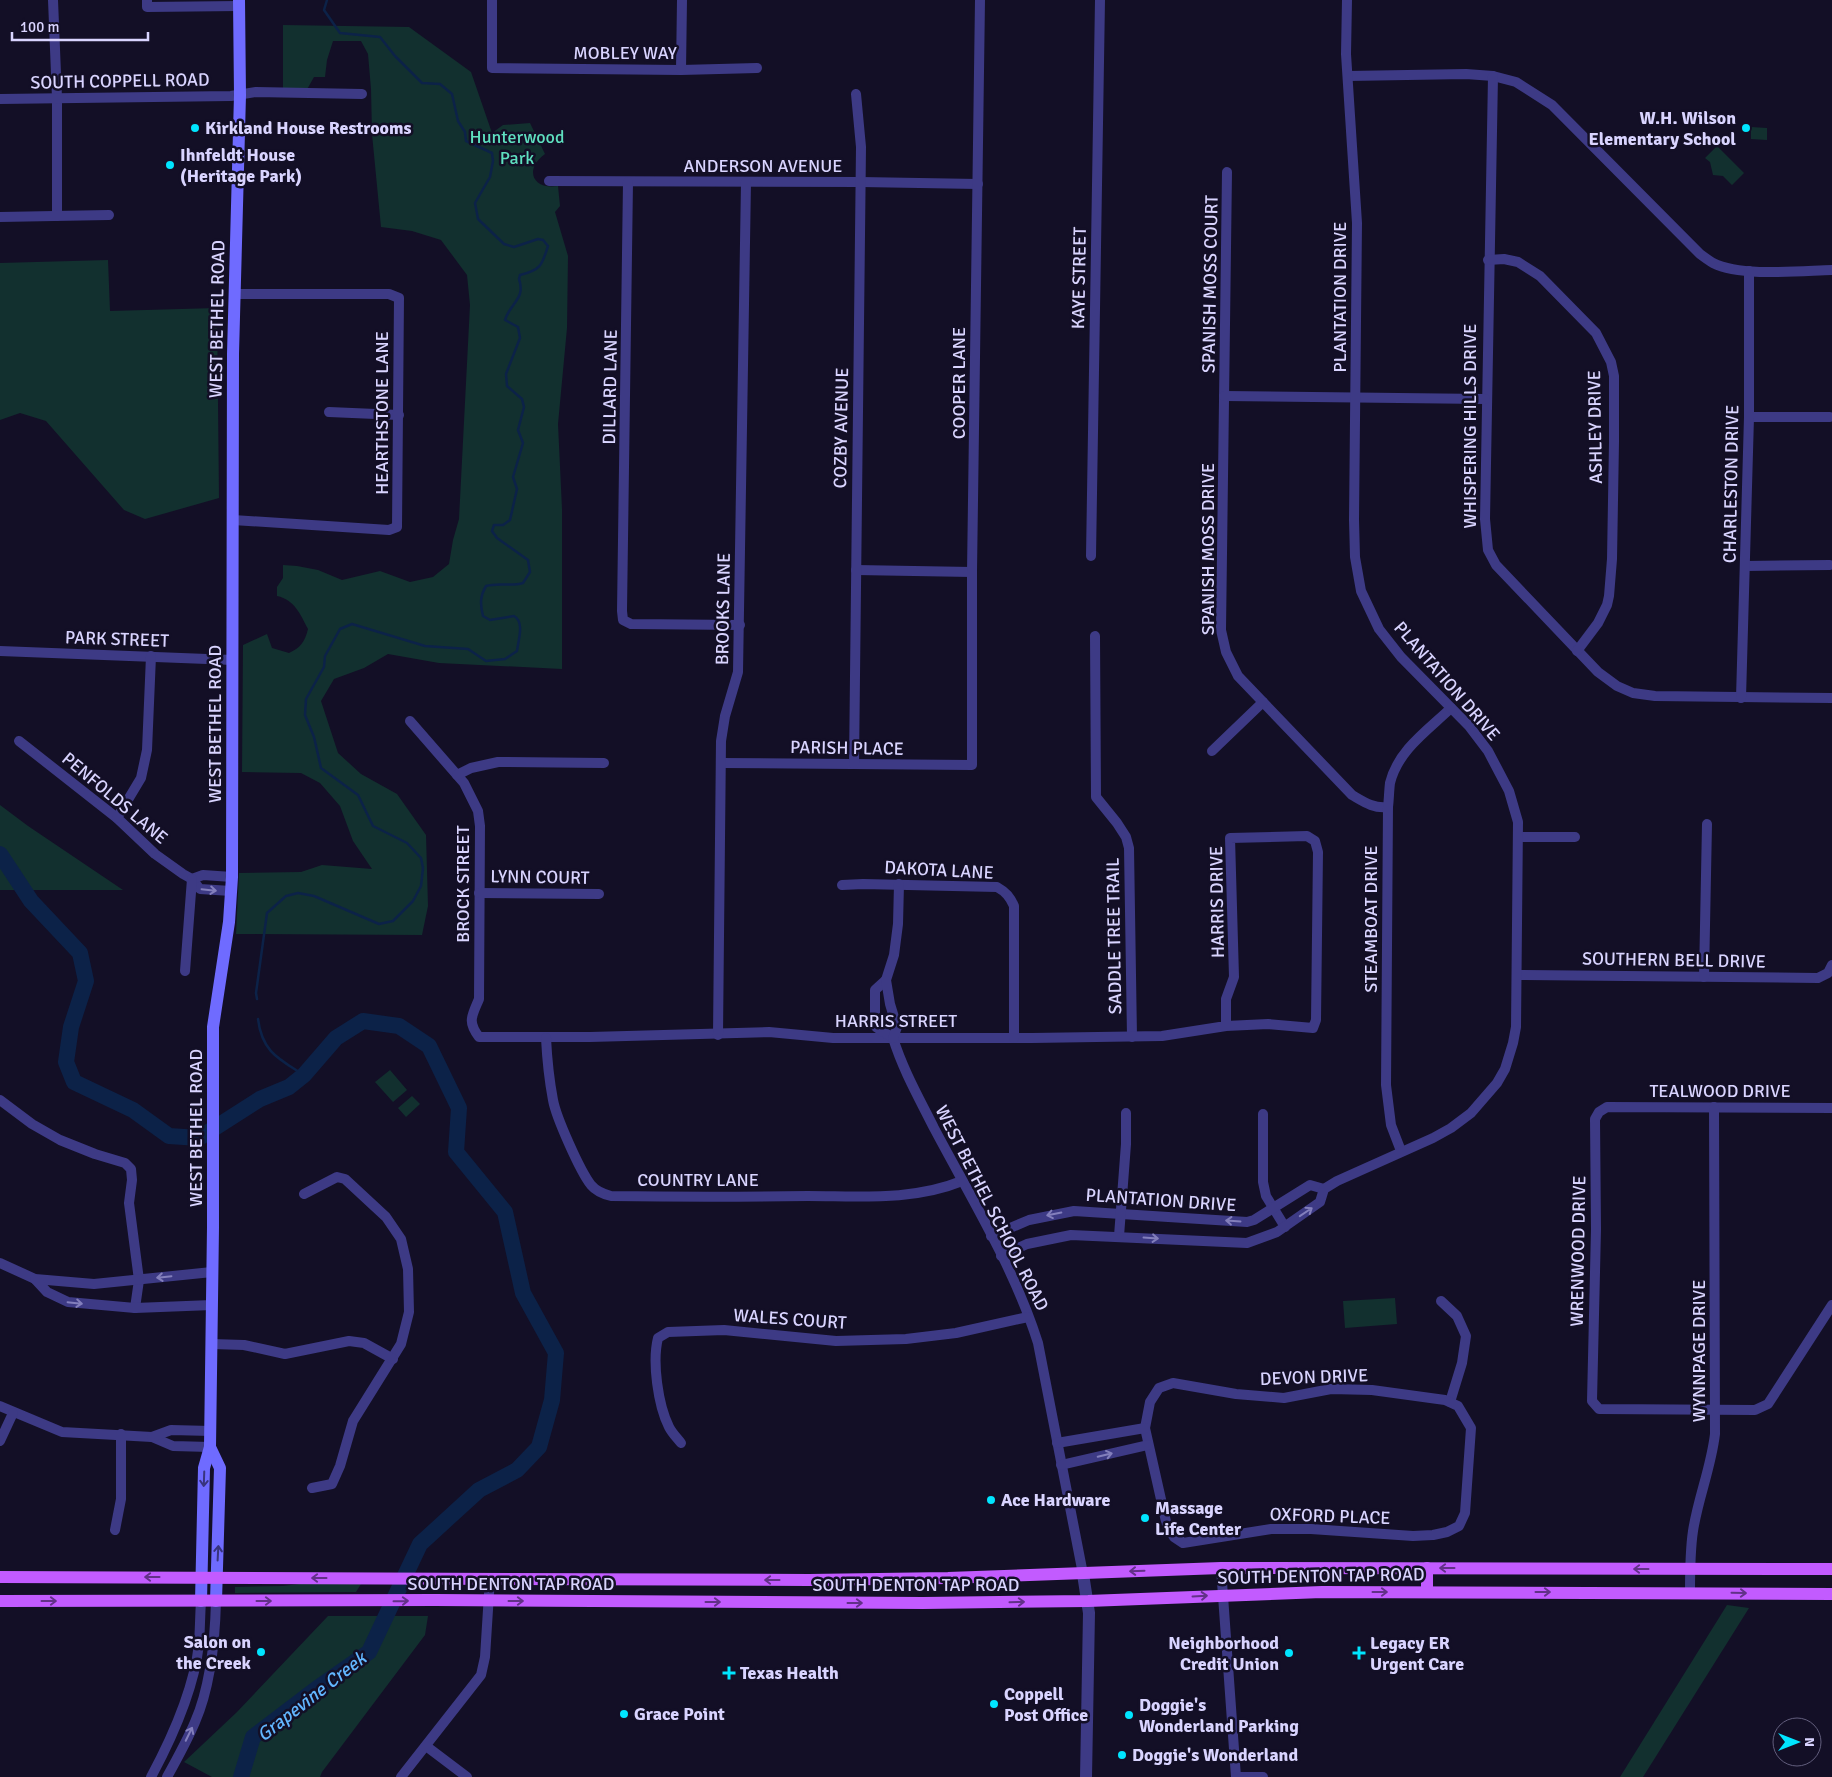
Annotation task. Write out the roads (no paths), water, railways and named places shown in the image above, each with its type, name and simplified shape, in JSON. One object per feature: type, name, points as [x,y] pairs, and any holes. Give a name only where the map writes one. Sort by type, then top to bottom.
[{"type":"main road","name":"WEST BETHEL ROAD","points":[[201,1602],[204,1468],[210,1447],[211,1431],[214,1027],[229,922],[232,877],[233,354],[240,95],[239,3]]},
{"type":"main road","name":"WEST BETHEL ROAD","points":[[210,1447],[220,1468],[216,1602]]},
{"type":"main road","name":"SOUTH DENTON TAP ROAD","points":[[0,1577],[806,1580],[948,1578],[1221,1568],[1832,1569]]},
{"type":"main road","points":[[1427,1568],[1427,1592]]},
{"type":"main road","points":[[690,1580],[690,1602]]},
{"type":"main road","points":[[806,1580],[806,1602]]},
{"type":"main road","name":"SOUTH DENTON TAP ROAD","points":[[0,1602],[1088,1601],[1322,1592],[1832,1594]]},
{"type":"street","points":[[53,0],[57,216]]},
{"type":"street","name":"MOBLEY WAY","points":[[492,0],[492,68],[681,70],[757,68]]},
{"type":"street","points":[[681,70],[682,0]]},
{"type":"street","name":"COOPER LANE","points":[[972,765],[972,572],[980,0]]},
{"type":"street","name":"KAYE STREET","points":[[1091,556],[1100,0]]},
{"type":"street","name":"PLANTATION DRIVE","points":[[1001,1256],[1027,1244],[1071,1235],[1247,1243],[1277,1232],[1320,1202],[1324,1189],[1345,1176],[1433,1138],[1451,1128],[1471,1113],[1497,1083],[1505,1069],[1514,1043],[1518,975],[1518,822],[1509,791],[1488,751],[1474,732],[1401,657],[1379,629],[1362,591],[1355,557],[1357,224],[1348,76],[1347,0]]},
{"type":"street","points":[[147,4],[239,3]]},
{"type":"street","points":[[1348,76],[1466,74],[1492,76],[1516,82],[1552,105],[1700,254],[1712,262],[1726,268],[1749,271],[1832,270]]},
{"type":"street","name":"WHISPERING HILLS DRIVE","points":[[1492,76],[1484,519],[1488,550],[1496,565],[1577,651],[1598,672],[1617,686],[1633,692],[1670,697],[1832,698]]},
{"type":"street","name":"SOUTH COPPELL ROAD","points":[[0,99],[240,95],[256,92],[362,94]]},
{"type":"street","name":"COZBY AVENUE","points":[[854,764],[854,619],[861,182],[861,148],[856,94]]},
{"type":"street","name":"SPANISH MOSS COURT","points":[[1224,396],[1227,172]]},
{"type":"street","name":"ANDERSON AVENUE","points":[[549,181],[978,184]]},
{"type":"street","name":"DILLARD LANE","points":[[628,182],[624,620],[632,624],[740,625]]},
{"type":"street","name":"BROOKS LANE","points":[[718,1035],[721,741],[724,716],[738,672],[740,625],[746,182]]},
{"type":"street","points":[[0,217],[108,216]]},
{"type":"street","name":"ASHLEY DRIVE","points":[[1488,260],[1504,259],[1518,262],[1540,276],[1596,333],[1611,362],[1614,376],[1614,398],[1612,559],[1609,596],[1607,605],[1598,623],[1577,651]]},
{"type":"street","name":"CHARLESTON DRIVE","points":[[1741,698],[1749,417],[1749,271]]},
{"type":"street","name":"HEARTHSTONE LANE","points":[[233,520],[389,530],[397,527],[399,415],[399,298],[389,294],[235,294]]},
{"type":"street","points":[[1224,396],[1485,399]]},
{"type":"street","name":"SPANISH MOSS DRIVE","points":[[1224,396],[1221,630],[1226,652],[1238,676],[1352,794],[1370,805],[1379,808],[1388,807]]},
{"type":"street","points":[[329,412],[399,415]]},
{"type":"street","points":[[1749,417],[1830,417]]},
{"type":"street","points":[[1746,566],[1830,565]]},
{"type":"street","points":[[856,570],[972,572]]},
{"type":"street","name":"SADDLE TREE TRAIL","points":[[1095,636],[1096,797],[1117,823],[1126,837],[1129,848],[1132,1036]]},
{"type":"street","name":"PARK STREET","points":[[0,651],[233,660]]},
{"type":"street","points":[[117,818],[141,778],[147,750],[151,656]]},
{"type":"street","points":[[1212,751],[1263,702]]},
{"type":"street","name":"STEAMBOAT DRIVE","points":[[1401,1151],[1391,1125],[1386,1085],[1388,807],[1390,785],[1392,776],[1404,753],[1451,708]]},
{"type":"street","name":"BROCK STREET","points":[[410,721],[464,783],[478,811],[480,826],[479,999],[471,1022],[479,1037]]},
{"type":"street","name":"PENFOLDS LANE","points":[[19,741],[117,818],[155,854],[183,874],[192,878],[200,889],[231,891]]},
{"type":"street","points":[[457,775],[471,768],[498,762],[604,763]]},
{"type":"street","name":"PARISH PLACE","points":[[721,764],[972,765]]},
{"type":"street","points":[[1704,977],[1707,824]]},
{"type":"street","name":"HARRIS DRIVE","points":[[1226,1026],[1226,999],[1234,977],[1230,838],[1307,836],[1315,841],[1318,852],[1316,1020],[1313,1028]]},
{"type":"street","points":[[1518,837],[1575,837]]},
{"type":"street","points":[[185,971],[192,878],[203,875],[232,877]]},
{"type":"street","points":[[886,980],[875,990],[875,1024],[876,1027],[892,1038],[898,1027],[890,1004],[886,980],[894,954],[898,924],[898,884]]},
{"type":"street","name":"DAKOTA LANE","points":[[842,885],[898,884],[997,887],[1005,891],[1011,898],[1014,906],[1014,1038]]},
{"type":"street","name":"LYNN COURT","points":[[480,893],[599,894]]},
{"type":"street","name":"SOUTHERN BELL DRIVE","points":[[1518,975],[1818,978],[1830,969]]},
{"type":"street","name":"HARRIS STREET","points":[[479,1037],[546,1038],[718,1035],[770,1032],[833,1038],[1014,1038],[1162,1036],[1226,1026],[1268,1024],[1313,1028]]},
{"type":"street","name":"COUNTRY LANE","points":[[546,1038],[553,1102],[561,1125],[591,1184],[600,1193],[611,1196],[686,1197],[906,1196],[942,1189],[962,1181]]},
{"type":"street","name":"WEST BETHEL SCHOOL ROAD","points":[[892,1038],[909,1080],[1015,1282],[1038,1343],[1083,1574]]},
{"type":"street","points":[[0,1100],[32,1124],[60,1140],[124,1163],[131,1169],[130,1203],[139,1280],[135,1308]]},
{"type":"street","name":"TEALWOOD DRIVE","points":[[1607,1107],[1832,1108]]},
{"type":"street","name":"WRENWOOD DRIVE","points":[[1607,1107],[1599,1112],[1595,1119],[1596,1228],[1592,1401],[1599,1409],[1716,1410]]},
{"type":"street","name":"WYNNPAGE DRIVE","points":[[1690,1592],[1694,1530],[1712,1457],[1716,1410],[1714,1107]]},
{"type":"street","points":[[1119,1236],[1126,1144],[1126,1113]]},
{"type":"street","points":[[1263,1114],[1263,1182],[1266,1196],[1285,1227]]},
{"type":"street","points":[[304,1194],[337,1177],[345,1179],[386,1217],[401,1240],[408,1269],[409,1312],[401,1344],[353,1421],[340,1466],[332,1484],[312,1488]]},
{"type":"street","name":"PLANTATION DRIVE","points":[[990,1236],[1029,1220],[1054,1214],[1087,1211],[1247,1222],[1254,1220],[1310,1185],[1324,1189]]},
{"type":"street","points":[[0,1263],[35,1279],[94,1284],[212,1272]]},
{"type":"street","points":[[35,1279],[47,1292],[68,1302],[135,1308],[212,1305]]},
{"type":"street","points":[[1441,1301],[1457,1316],[1466,1336],[1454,1404]]},
{"type":"street","points":[[1716,1410],[1755,1410],[1768,1404],[1832,1305]]},
{"type":"street","name":"WALES COURT","points":[[681,1443],[670,1428],[660,1395],[656,1349],[658,1338],[668,1332],[724,1330],[836,1340],[906,1339],[956,1333],[1028,1317]]},
{"type":"street","points":[[212,1344],[244,1345],[285,1354],[349,1341],[364,1343],[393,1359]]},
{"type":"street","name":"DEVON DRIVE","points":[[1145,1428],[1150,1402],[1159,1388],[1173,1383],[1236,1394],[1284,1398],[1331,1389],[1372,1390],[1446,1400],[1454,1404]]},
{"type":"street","name":"OXFORD PLACE","points":[[1148,1445],[1167,1526],[1174,1537],[1183,1543],[1271,1529],[1311,1529],[1413,1536],[1433,1535],[1447,1532],[1459,1526],[1465,1513],[1471,1428],[1454,1404]]},
{"type":"street","points":[[0,1406],[62,1432],[152,1437],[173,1446],[210,1447]]},
{"type":"street","points":[[0,1441],[13,1413]]},
{"type":"street","points":[[1057,1443],[1145,1428],[1148,1445],[1061,1465]]},
{"type":"street","points":[[152,1437],[170,1430],[211,1431]]},
{"type":"street","points":[[115,1530],[121,1499],[121,1434]]},
{"type":"street","points":[[1221,1568],[1236,1777],[1263,1777]]},
{"type":"street","points":[[1083,1574],[1088,1601],[1086,1777]]},
{"type":"street","points":[[401,1777],[481,1675],[485,1656],[490,1578]]},
{"type":"street","points":[[151,1777],[171,1740],[191,1678],[199,1645],[201,1602]]},
{"type":"street","points":[[167,1777],[196,1720],[206,1684],[214,1640],[216,1602]]},
{"type":"street","points":[[426,1746],[467,1777]]},
{"type":"waterway","points":[[257,999],[256,993],[267,913],[286,896],[298,893],[314,896],[379,924],[393,921],[413,901],[421,886],[423,868],[421,858],[407,843],[373,826],[358,795],[321,768],[314,737],[305,715],[306,699],[324,667],[325,656],[340,629],[352,624],[425,646],[468,649],[486,661],[505,659],[517,651],[520,632],[519,623],[514,616],[490,620],[483,616],[481,604],[483,593],[486,586],[523,583],[530,572],[528,560],[497,538],[492,531],[494,525],[503,525],[510,520],[517,489],[513,477],[523,443],[518,430],[524,407],[522,399],[507,386],[506,374],[520,338],[518,327],[505,320],[519,296],[521,286],[520,275],[537,269],[540,266],[548,246],[543,240],[538,239],[514,247],[504,244],[478,219],[475,203],[490,177],[493,161],[492,153],[466,141],[465,132],[458,121],[452,94],[440,84],[422,83],[395,56],[380,37],[340,33],[324,10],[327,0]]},
{"type":"waterway","name":"Grapevine Creek","points":[[0,854],[31,901],[80,953],[86,981],[71,1027],[66,1062],[74,1082],[133,1110],[169,1136],[199,1138],[260,1099],[289,1087],[304,1075],[336,1038],[363,1021],[399,1026],[429,1046],[459,1108],[456,1152],[505,1212],[523,1293],[556,1353],[552,1400],[539,1447],[517,1470],[479,1490],[420,1544],[369,1652],[253,1737],[241,1777]]},
{"type":"waterway","points":[[258,1019],[263,1039],[268,1047],[280,1059],[304,1075]]},
{"type":"place","name":"Kirkland House Restrooms","points":[[195,128]]},
{"type":"place","name":"W.H. Wilson Elementary School","points":[[1746,128]]},
{"type":"place","name":"Ihnfeldt House (Heritage Park)","points":[[170,165]]},
{"type":"place","name":"Ace Hardware","points":[[991,1500]]},
{"type":"place","name":"Massage Life Center","points":[[1145,1518]]},
{"type":"place","name":"Salon on the Creek","points":[[261,1652]]},
{"type":"place","name":"Neighborhood Credit Union","points":[[1289,1653]]},
{"type":"place","name":"Legacy ER Urgent Care","points":[[1359,1653]]},
{"type":"place","name":"Texas Health","points":[[729,1673]]},
{"type":"place","name":"Coppell Post Office","points":[[994,1704]]},
{"type":"place","name":"Grace Point","points":[[624,1714]]},
{"type":"place","name":"Doggie's Wonderland Parking","points":[[1129,1715]]},
{"type":"place","name":"Doggie's Wonderland","points":[[1122,1755]]},
{"type":"park label","name":"Hunterwood Park","points":[[517,147]]}]
